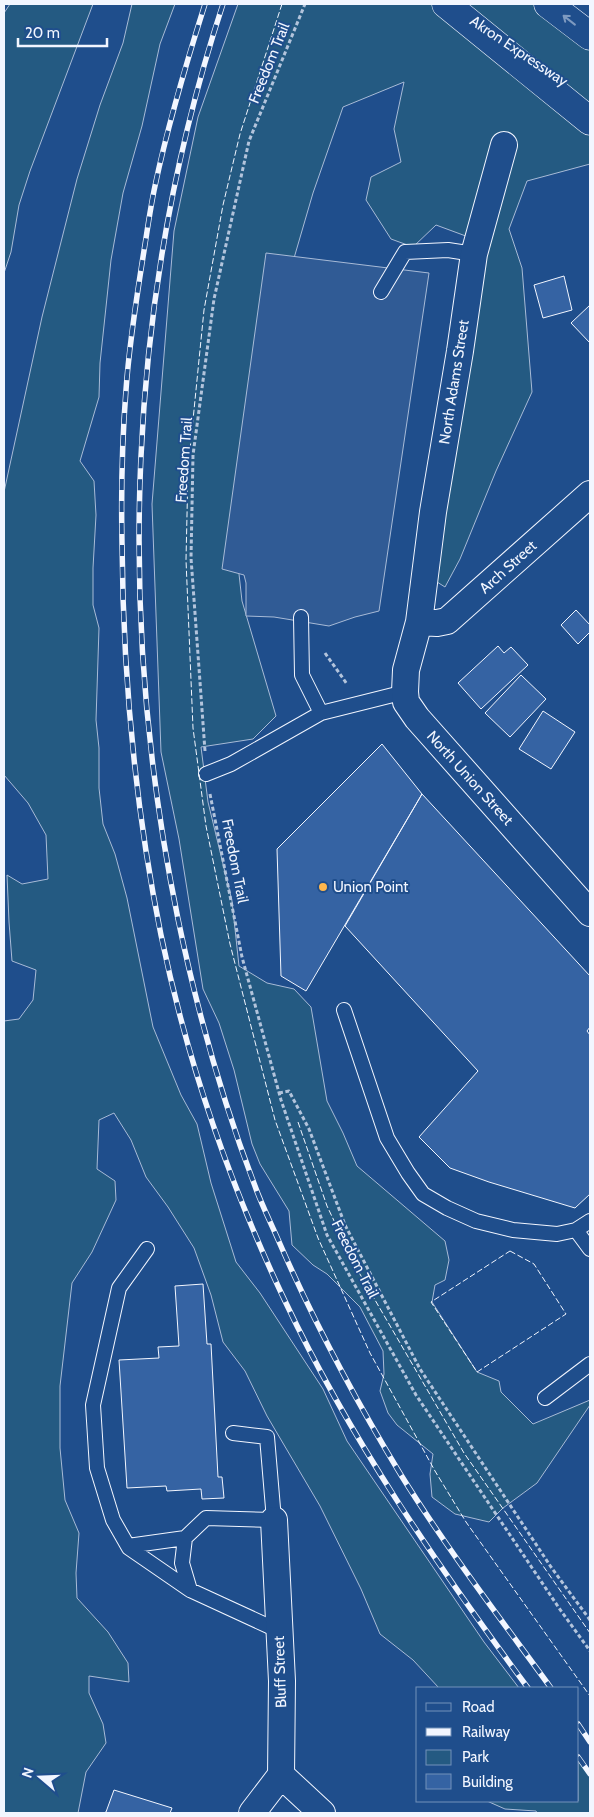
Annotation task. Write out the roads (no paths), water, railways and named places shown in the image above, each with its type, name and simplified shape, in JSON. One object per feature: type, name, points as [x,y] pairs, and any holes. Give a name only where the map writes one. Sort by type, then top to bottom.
[{"type":"highway","name":"Akron Expressway","points":[[447,4],[590,99]]},
{"type":"highway","points":[[447,4],[590,121]]},
{"type":"highway","points":[[548,4],[590,36]]},
{"type":"street","name":"North Adams Street","points":[[419,622],[433,512],[474,254],[504,145]]},
{"type":"street","name":"Arch Street","points":[[419,622],[437,623],[448,621],[590,494]]},
{"type":"street","points":[[404,692],[406,670],[419,622]]},
{"type":"street","name":"North Union Street","points":[[404,692],[406,702],[417,718],[590,913]]},
{"type":"street","name":"Bluff Street","points":[[274,1520],[282,1681],[281,1775]]},
{"type":"street","points":[[252,1813],[281,1775],[322,1813]]},
{"type":"lane","points":[[381,292],[406,252],[448,250],[474,254]]},
{"type":"lane","points":[[300,617],[302,675],[321,713]]},
{"type":"lane","points":[[206,774],[231,764],[321,713],[404,692]]},
{"type":"lane","points":[[344,1010],[387,1138],[423,1194],[446,1208],[476,1221],[513,1230],[557,1234],[576,1230],[590,1221]]},
{"type":"lane","points":[[576,1230],[590,1249]]},
{"type":"lane","points":[[147,1248],[119,1288],[93,1405],[97,1468],[113,1520],[128,1546],[190,1590],[279,1631]]},
{"type":"lane","points":[[546,1398],[590,1364]]},
{"type":"lane","points":[[128,1546],[185,1538],[206,1518],[274,1520],[267,1437],[233,1433]]},
{"type":"lane","points":[[185,1538],[182,1563],[190,1590]]},
{"type":"railway","points":[[205,4],[184,72],[153,195],[131,340],[124,428],[122,543],[128,691],[137,789],[161,935],[184,1029],[212,1122],[246,1213],[285,1301],[310,1352],[366,1452],[428,1548],[527,1687]]},
{"type":"railway","points":[[223,4],[191,116],[166,229],[150,343],[141,458],[139,574],[145,690],[158,805],[178,919],[202,1021],[221,1088],[243,1154],[261,1201],[307,1303],[352,1390],[401,1475],[455,1556],[550,1687]]},
{"type":"railway","points":[[579,1726],[590,1742]]},
{"type":"railway","points":[[579,1758],[590,1774]]},
{"type":"place","name":"Union Point","points":[[323,887]]}]
